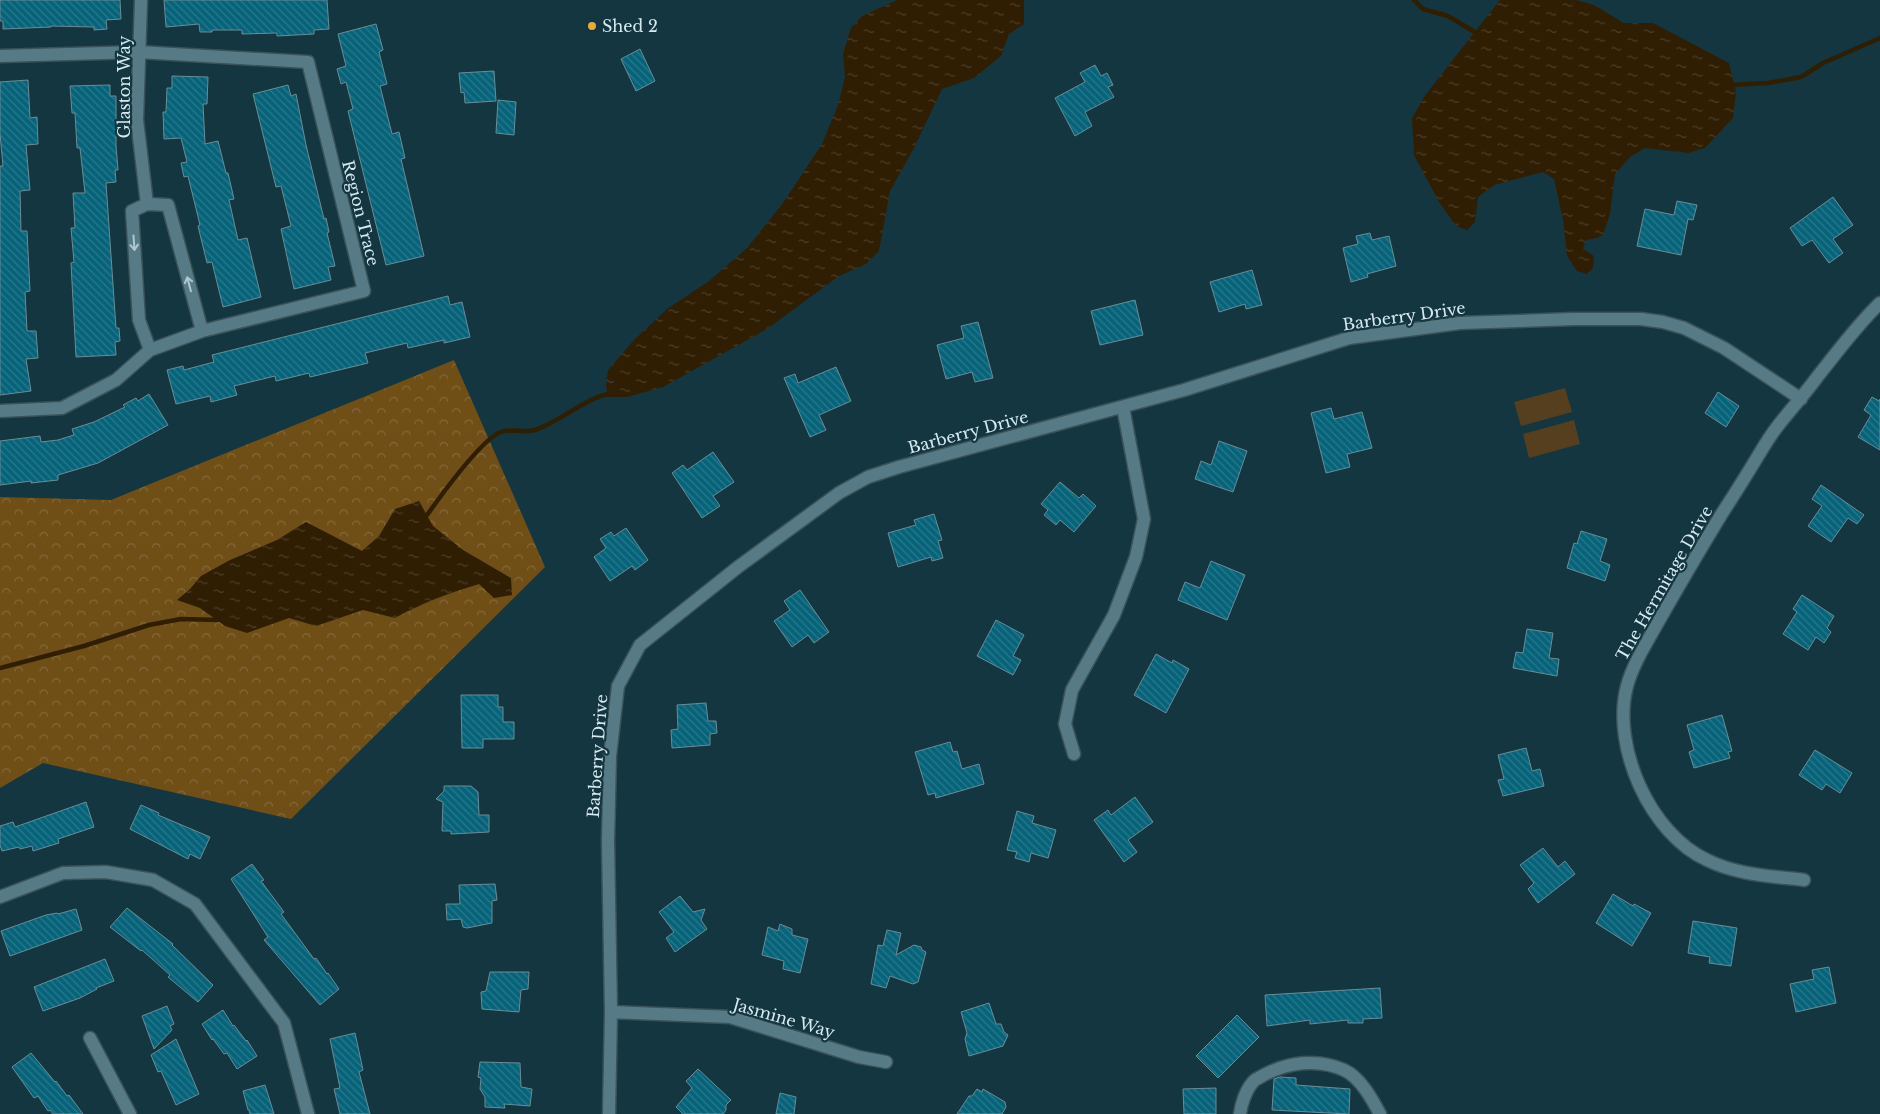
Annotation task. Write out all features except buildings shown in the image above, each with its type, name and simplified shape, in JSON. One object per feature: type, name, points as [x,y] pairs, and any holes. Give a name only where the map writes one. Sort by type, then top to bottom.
[{"type":"street","name":"Glaston Way","points":[[141,0],[137,120],[147,204]]},
{"type":"street","name":"Region Trace","points":[[0,56],[139,52],[308,62],[364,291],[202,332],[150,350],[116,380],[62,408],[0,411]]},
{"type":"street","points":[[150,350],[139,320],[132,211],[147,204],[168,205],[202,332]]},
{"type":"street","name":"The Hermitage Drive","points":[[1804,880],[1747,874],[1705,860],[1686,848],[1659,820],[1644,796],[1636,776],[1628,745],[1624,710],[1627,688],[1634,667],[1688,567],[1776,428],[1801,399],[1861,321],[1880,303]]},
{"type":"street","name":"Barberry Drive","points":[[609,1114],[611,1012],[608,880],[610,756],[618,686],[640,645],[788,529],[839,493],[868,476],[1123,407],[1230,376],[1348,338],[1460,323],[1574,319],[1641,319],[1663,322],[1684,328],[1724,348],[1801,399]]},
{"type":"street","points":[[1074,754],[1065,724],[1072,690],[1114,615],[1136,558],[1142,534],[1144,519],[1123,407]]},
{"type":"street","points":[[0,897],[63,873],[106,872],[153,880],[195,904],[284,1023],[308,1114]]},
{"type":"street","name":"Jasmine Way","points":[[611,1012],[730,1017],[859,1057],[886,1062]]},
{"type":"street","points":[[90,1038],[130,1114]]},
{"type":"street","points":[[1240,1114],[1241,1105],[1253,1081],[1274,1069],[1298,1062],[1326,1064],[1345,1070],[1366,1090],[1380,1114]]},
{"type":"shaded area","points":[[1565,388],[1572,412],[1521,426],[1514,402]]},
{"type":"shaded area","points":[[1574,420],[1580,444],[1529,458],[1523,434]]},
{"type":"green space","points":[[454,360],[545,567],[291,819],[43,763],[0,788],[0,497],[111,500]]},
{"type":"water","points":[[897,0],[1024,0],[1024,24],[1009,34],[1001,56],[974,78],[942,89],[914,148],[890,191],[879,251],[866,264],[839,276],[767,329],[663,387],[627,397],[608,397],[606,386],[608,370],[633,341],[667,309],[709,281],[747,248],[783,203],[822,144],[838,105],[845,77],[843,54],[851,28],[862,16]]},
{"type":"water","points":[[1500,0],[1576,0],[1594,5],[1624,23],[1653,23],[1729,63],[1736,92],[1733,118],[1705,148],[1688,153],[1645,148],[1630,157],[1615,174],[1610,214],[1603,235],[1586,240],[1583,249],[1594,256],[1593,268],[1587,274],[1577,271],[1567,256],[1563,220],[1554,179],[1543,172],[1494,185],[1478,197],[1475,222],[1467,230],[1456,226],[1439,202],[1414,155],[1412,118],[1426,94]]},
{"type":"water","points":[[419,501],[433,526],[463,550],[511,578],[512,595],[494,598],[479,584],[436,599],[395,618],[363,610],[316,626],[289,618],[247,633],[225,626],[200,608],[177,600],[201,576],[230,560],[277,540],[306,522],[362,551],[379,536],[395,509]]},
{"type":"waterway","points":[[1414,0],[1423,9],[1448,16],[1478,34]]},
{"type":"waterway","points":[[1729,85],[1768,83],[1801,77],[1823,63],[1880,38]]},
{"type":"waterway","points":[[427,515],[461,469],[493,437],[505,431],[535,430],[589,401],[608,394]]},
{"type":"waterway","points":[[0,668],[84,646],[149,625],[181,619],[218,620]]},
{"type":"place","name":"Shed 2","points":[[592,26]]}]
